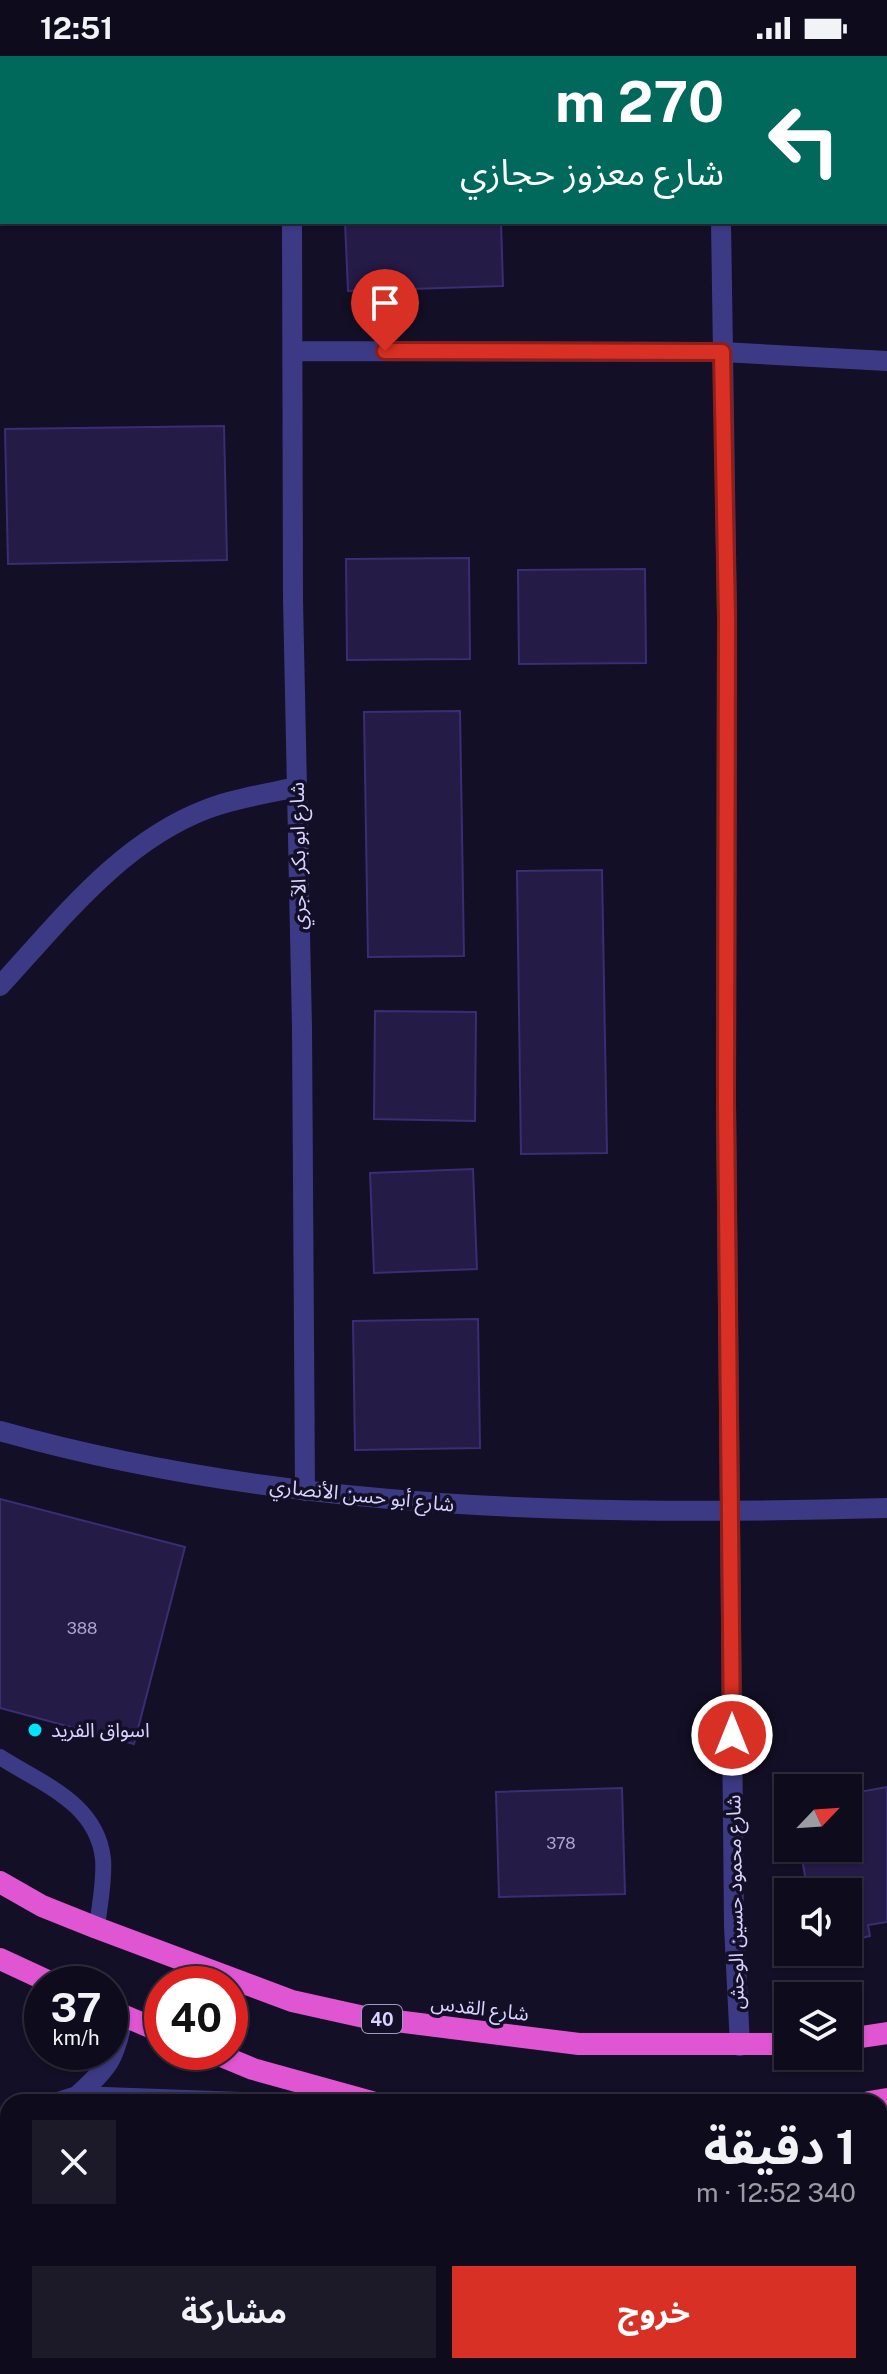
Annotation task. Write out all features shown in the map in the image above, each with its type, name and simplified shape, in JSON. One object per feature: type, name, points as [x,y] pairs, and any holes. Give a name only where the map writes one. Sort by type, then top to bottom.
[{"type":"highway","name":"شارع القدس","points":[[0,1882],[42,1906],[292,2001],[364,2017],[579,2044],[774,2045]]},
{"type":"highway","points":[[0,1959],[24,1970]]},
{"type":"highway","points":[[862,2037],[887,2033]]},
{"type":"highway","points":[[248,2067],[343,2094]]},
{"type":"street","name":"شارع ابو بكر الآجري","points":[[292,224],[305,1491]]},
{"type":"street","name":"شارع محمود حسين الوحش","points":[[721,224],[727,617],[734,1926],[740,2046]]},
{"type":"street","points":[[293,351],[722,352],[887,361]]},
{"type":"street","points":[[0,986],[96,881],[158,834],[207,809],[296,787]]},
{"type":"street","name":"شارع أبو حسن الأنصاري","points":[[0,1431],[105,1459],[190,1476],[305,1491],[467,1506],[730,1512],[887,1508]]},
{"type":"street","points":[[74,2094],[106,2070]]},
{"type":"lane","points":[[0,1757],[83,1809],[95,1829],[103,1860],[97,1928]]},
{"type":"building","points":[[345,224],[501,224],[503,286],[348,291]]},
{"type":"building","points":[[224,426],[227,560],[8,564],[5,429]]},
{"type":"building","points":[[469,558],[470,659],[347,660],[346,559]]},
{"type":"building","points":[[645,569],[646,663],[519,664],[518,570]]},
{"type":"building","points":[[460,711],[464,956],[368,957],[364,712]]},
{"type":"building","points":[[602,870],[607,1153],[521,1154],[517,871]]},
{"type":"building","points":[[375,1011],[476,1012],[475,1121],[374,1119]]},
{"type":"building","points":[[473,1169],[477,1269],[374,1273],[370,1173]]},
{"type":"building","points":[[478,1319],[480,1448],[355,1450],[353,1321]]},
{"type":"building","points":[[0,1499],[185,1547],[134,1744],[0,1708]]},
{"type":"building","points":[[887,1787],[887,1922],[868,1925],[870,1936],[862,1938],[862,1878],[805,1878],[803,1862],[862,1862],[862,1791]]},
{"type":"building","points":[[622,1788],[625,1894],[499,1897],[496,1792]]},
{"type":"place","name":"اسواق الفريد","points":[[35,1730]]},
{"type":"route","points":[[385,351],[722,352],[727,617],[726,1102],[732,1735]]}]
